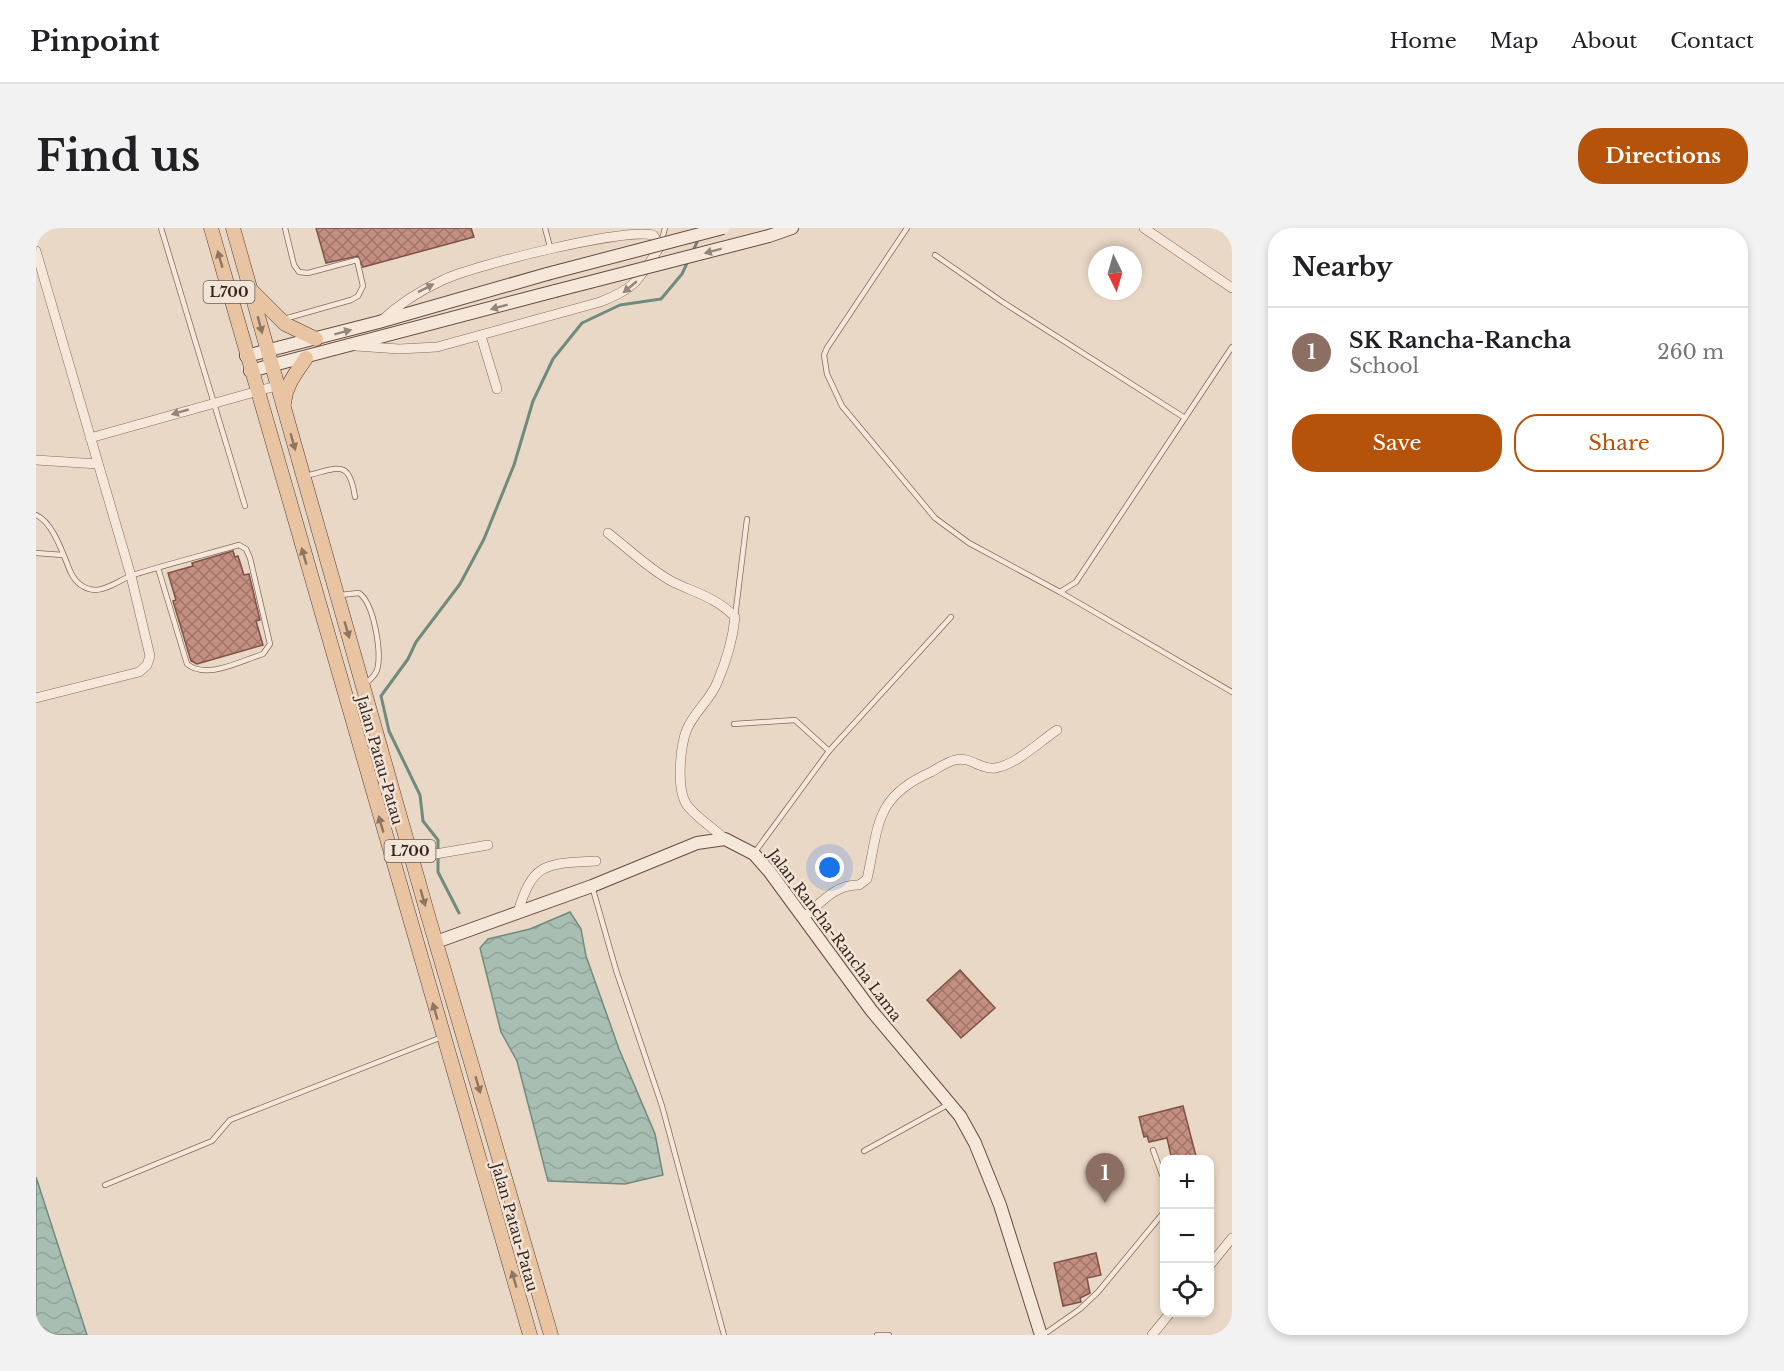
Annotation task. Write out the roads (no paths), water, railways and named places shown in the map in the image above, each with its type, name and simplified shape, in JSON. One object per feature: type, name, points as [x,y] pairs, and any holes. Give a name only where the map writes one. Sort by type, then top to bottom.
[{"type":"main road","name":"Jalan Patau-Patau","points":[[211,228],[250,371],[530,1335]]},
{"type":"main road","name":"Jalan Patau-Patau","points":[[232,228],[551,1335]]},
{"type":"main road","points":[[250,289],[281,320],[296,331],[316,339]]},
{"type":"main road","points":[[283,408],[285,391],[306,358]]},
{"type":"street","points":[[246,356],[379,322],[548,273],[723,228]]},
{"type":"street","points":[[250,371],[354,346],[792,228]]},
{"type":"street","points":[[1144,228],[1232,288]]},
{"type":"street","points":[[354,346],[399,349],[437,347],[624,293],[639,280],[660,246],[647,230],[550,247],[445,279],[401,303],[379,322]]},
{"type":"street","points":[[36,251],[131,576],[149,642],[150,656],[147,665],[139,672],[36,698]]},
{"type":"street","points":[[481,336],[497,389]]},
{"type":"street","points":[[90,438],[276,386]]},
{"type":"street","points":[[36,460],[98,464]]},
{"type":"street","points":[[608,533],[672,581],[717,602],[735,616],[734,635],[711,697],[687,729],[680,780],[686,804],[725,839]]},
{"type":"street","points":[[803,918],[835,890],[846,884],[859,885],[867,879],[880,815],[899,789],[910,781],[956,759],[971,760],[992,769],[1005,765],[1057,730]]},
{"type":"street","points":[[436,942],[592,886],[697,843],[725,839]]},
{"type":"street","name":"Jalan Rancha-Rancha Lama","points":[[725,839],[754,854],[871,1010],[949,1104],[975,1143],[1000,1205],[1042,1335]]},
{"type":"street","points":[[412,858],[488,845]]},
{"type":"street","points":[[518,912],[525,888],[540,870],[561,863],[596,861]]},
{"type":"street","points":[[1211,1263],[1232,1238]]},
{"type":"street","points":[[1152,1335],[1167,1317]]},
{"type":"lane","points":[[161,228],[245,506]]},
{"type":"lane","points":[[281,320],[357,296],[363,286],[357,260],[308,273],[299,272],[294,265],[285,228]]},
{"type":"lane","points":[[545,228],[550,247]]},
{"type":"lane","points":[[660,246],[665,228]]},
{"type":"lane","points":[[906,228],[826,348],[824,355],[827,374],[847,414],[935,518],[969,543],[1060,592],[1232,692]]},
{"type":"lane","points":[[935,255],[1004,303],[1185,418]]},
{"type":"lane","points":[[1060,592],[1076,582],[1232,347]]},
{"type":"lane","points":[[303,477],[336,469],[345,470],[351,475],[354,497]]},
{"type":"lane","points":[[36,515],[47,524],[75,582],[84,588],[102,590],[131,576],[158,568],[239,545],[246,549],[270,644],[267,650],[263,654],[203,672],[187,664],[158,568]]},
{"type":"lane","points":[[735,616],[747,519]]},
{"type":"lane","points":[[36,553],[63,555]]},
{"type":"lane","points":[[338,596],[359,593],[366,598],[372,619],[379,657],[375,673],[363,686]]},
{"type":"lane","points":[[754,854],[829,751],[951,617]]},
{"type":"lane","points":[[734,724],[795,720],[829,751]]},
{"type":"lane","points":[[592,886],[616,970],[662,1106],[724,1335]]},
{"type":"lane","points":[[105,1185],[212,1141],[230,1120],[442,1037]]},
{"type":"lane","points":[[864,1151],[949,1104]]},
{"type":"lane","points":[[1153,1150],[1160,1169]]},
{"type":"lane","points":[[1042,1335],[1080,1309],[1098,1292],[1160,1217]]},
{"type":"lane","points":[[877,1335],[889,1335]]},
{"type":"water","points":[[570,912],[581,929],[586,956],[619,1049],[655,1134],[663,1175],[625,1184],[548,1181],[517,1061],[501,1032],[480,948],[488,939],[530,929]]},
{"type":"water","points":[[36,1177],[87,1335],[36,1335]]},
{"type":"waterway","points":[[692,253],[698,240]]},
{"type":"waterway","points":[[438,850],[438,840],[423,821],[420,795],[389,731],[381,696],[408,659],[416,642],[460,584],[484,539],[514,465],[533,401],[553,359],[582,323],[620,305],[661,299],[682,274],[688,261]]},
{"type":"waterway","points":[[438,857],[438,872],[459,913]]},
{"type":"place","name":"SK Rancha-Rancha","points":[[1105,1203]]}]
